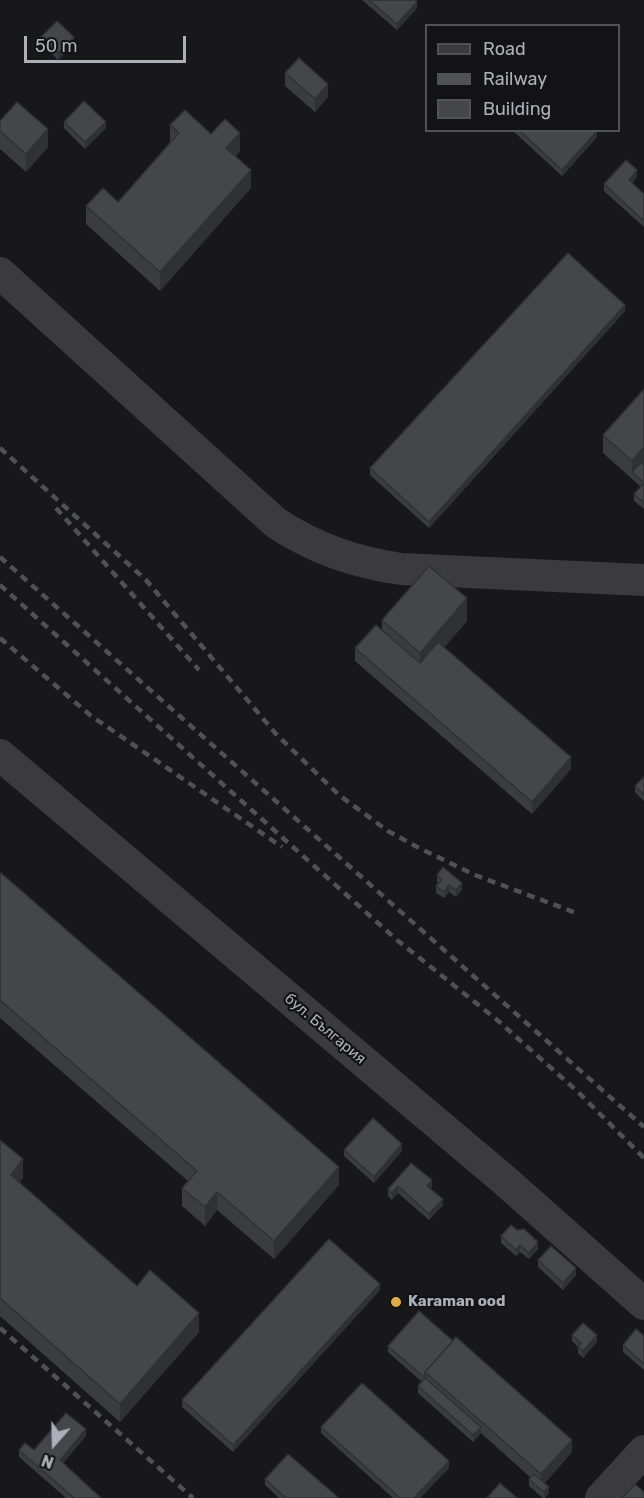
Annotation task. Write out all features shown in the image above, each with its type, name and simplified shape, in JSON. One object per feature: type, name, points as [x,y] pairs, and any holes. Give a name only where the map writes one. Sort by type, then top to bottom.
[{"type":"street","points":[[0,273],[276,522],[300,538],[352,560],[400,569],[644,580]]},
{"type":"street","name":"бул. България","points":[[1,756],[502,1179],[644,1304]]},
{"type":"street","points":[[601,1498],[644,1451]]},
{"type":"building","points":[[369,0],[415,0],[417,2],[397,24]]},
{"type":"building","points":[[57,21],[74,37],[58,53],[41,37]]},
{"type":"building","points":[[299,58],[328,84],[315,99],[285,73]]},
{"type":"building","points":[[84,101],[106,122],[85,142],[64,122]]},
{"type":"building","points":[[17,102],[48,129],[26,154],[0,131],[0,121]]},
{"type":"building","points":[[185,110],[211,134],[225,119],[240,133],[226,148],[251,170],[160,272],[86,206],[103,188],[118,202],[179,133],[170,125]]},
{"type":"building","points":[[521,132],[596,132],[562,170]]},
{"type":"building","points":[[626,160],[637,170],[629,180],[644,194],[644,221],[604,184]]},
{"type":"building","points":[[568,253],[625,305],[429,522],[370,468]]},
{"type":"building","points":[[644,389],[644,447],[632,461],[603,435]]},
{"type":"building","points":[[641,463],[644,465],[644,483],[632,472]]},
{"type":"building","points":[[644,483],[644,503],[634,494]]},
{"type":"building","points":[[429,566],[467,598],[420,653],[382,620]]},
{"type":"building","points":[[376,625],[420,663],[438,642],[571,757],[532,802],[355,648]]},
{"type":"building","points":[[644,777],[644,795],[635,786]]},
{"type":"building","points":[[443,867],[462,883],[456,890],[449,885],[444,892],[436,886],[442,880],[437,875]]},
{"type":"building","points":[[1,873],[339,1167],[274,1241],[217,1192],[205,1207],[182,1188],[197,1171],[0,1000]]},
{"type":"building","points":[[373,1118],[402,1144],[374,1177],[344,1150]]},
{"type":"building","points":[[0,1140],[23,1159],[11,1175],[137,1286],[150,1270],[199,1313],[120,1404],[0,1298]]},
{"type":"building","points":[[411,1163],[432,1180],[427,1186],[443,1199],[429,1214],[398,1186],[392,1193],[388,1189]]},
{"type":"building","points":[[511,1225],[517,1230],[524,1229],[538,1242],[529,1253],[520,1245],[516,1250],[501,1236]]},
{"type":"building","points":[[329,1239],[380,1284],[233,1445],[182,1400]]},
{"type":"building","points":[[551,1246],[576,1268],[563,1283],[538,1260]]},
{"type":"building","points":[[419,1311],[453,1341],[425,1372],[425,1378],[388,1346]]},
{"type":"building","points":[[583,1323],[597,1335],[583,1351],[578,1347],[581,1343],[572,1335]]},
{"type":"building","points":[[636,1329],[644,1336],[644,1364],[623,1345]]},
{"type":"building","points":[[456,1337],[572,1440],[541,1474],[425,1372]]},
{"type":"building","points":[[425,1378],[481,1427],[473,1435],[418,1386]]},
{"type":"building","points":[[362,1383],[449,1461],[414,1498],[400,1498],[321,1427]]},
{"type":"building","points":[[66,1413],[86,1429],[60,1460],[101,1498],[74,1498],[19,1450],[25,1443],[34,1450]]},
{"type":"building","points":[[288,1454],[339,1498],[286,1498],[265,1479]]},
{"type":"building","points":[[534,1474],[549,1487],[544,1492],[529,1479]]},
{"type":"building","points":[[500,1483],[517,1498],[487,1498]]},
{"type":"building","points":[[635,1484],[644,1492],[644,1498],[622,1498]]},
{"type":"railway","points":[[0,448],[146,580],[276,734],[339,795],[388,831],[419,848],[475,875],[579,914]]},
{"type":"railway","points":[[56,508],[199,670]]},
{"type":"railway","points":[[0,557],[644,1127]]},
{"type":"railway","points":[[0,585],[397,940],[496,1019],[577,1091],[644,1158]]},
{"type":"railway","points":[[0,638],[90,715],[282,847]]},
{"type":"railway","points":[[0,1328],[193,1498]]},
{"type":"place","name":"Karaman ood","points":[[396,1302]]}]
